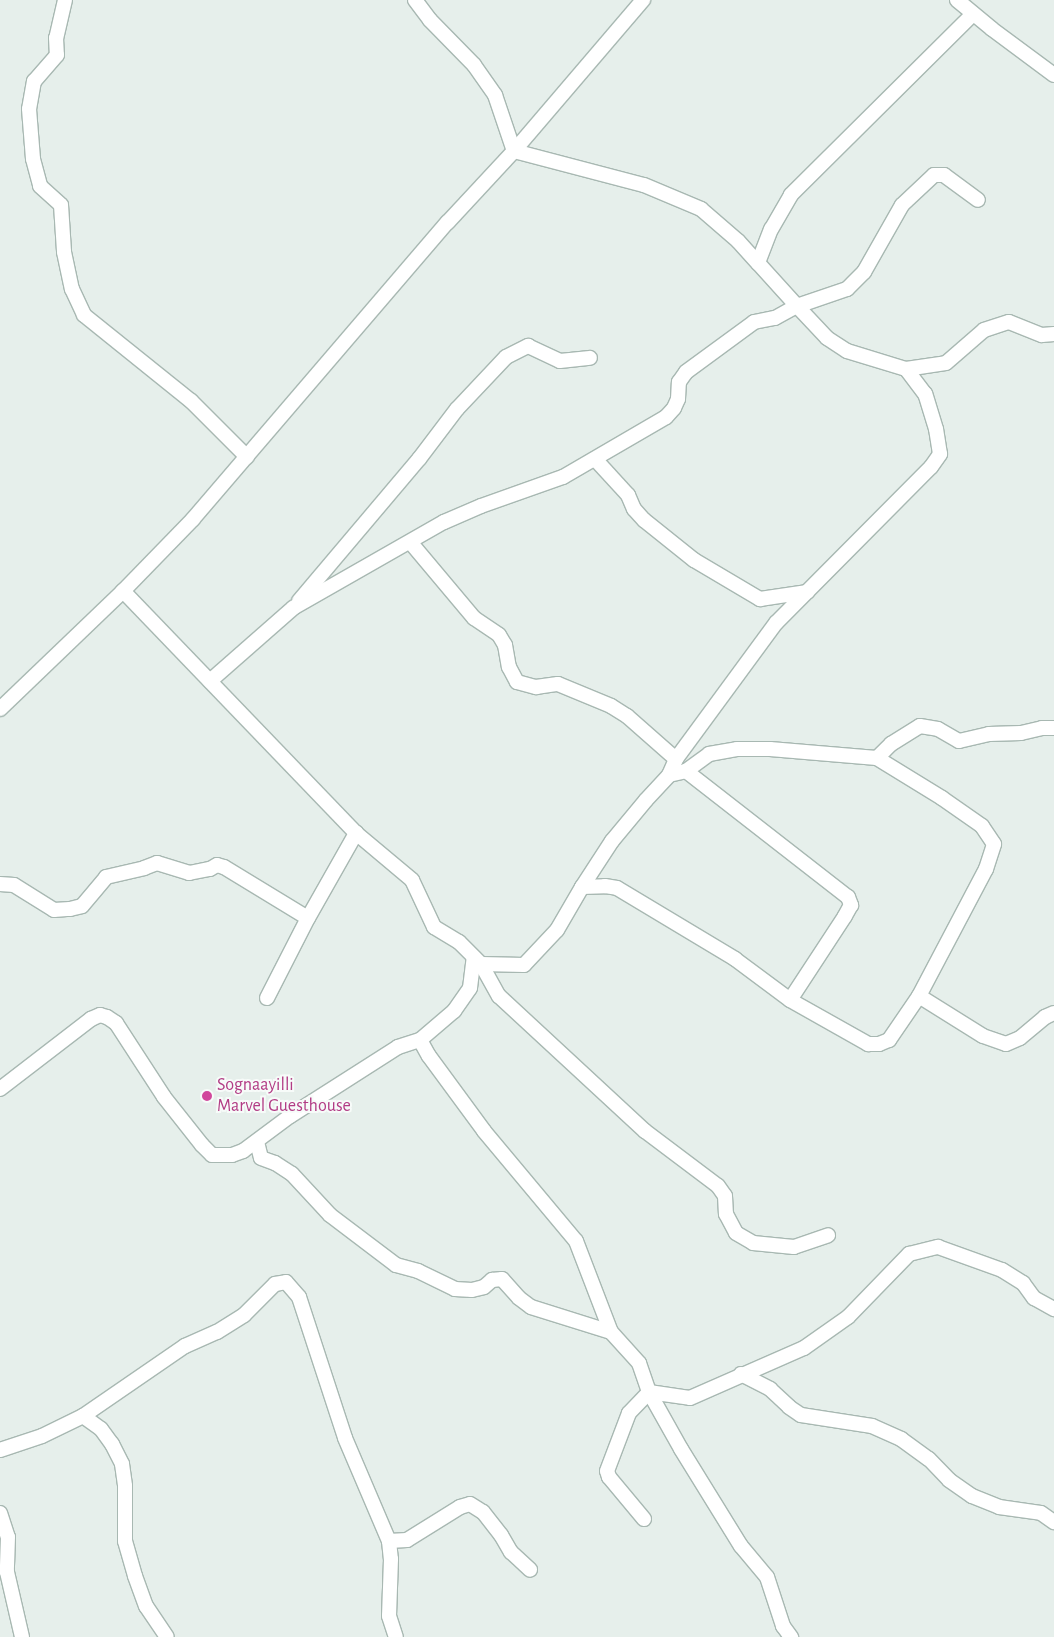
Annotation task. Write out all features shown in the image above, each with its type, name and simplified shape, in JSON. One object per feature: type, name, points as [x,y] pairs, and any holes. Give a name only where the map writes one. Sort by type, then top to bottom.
[{"type":"street","points":[[65,0],[56,38],[58,56],[34,81],[29,108],[33,159],[40,186],[61,205],[64,252],[72,289],[84,315],[191,400],[248,457]]},
{"type":"street","points":[[415,0],[430,20],[474,65],[495,94],[514,150]]},
{"type":"street","points":[[0,709],[123,591],[192,519],[248,457],[448,222],[514,150],[643,0]]},
{"type":"street","points":[[957,0],[1054,75]]},
{"type":"street","points":[[758,263],[771,228],[791,195],[973,14]]},
{"type":"street","points":[[514,150],[644,186],[701,209],[738,241],[827,338],[846,351],[906,369],[946,362],[984,330],[1009,322],[1042,335],[1054,334]]},
{"type":"street","points":[[294,608],[411,543],[444,522],[481,506],[563,477],[666,417],[674,408],[678,399],[679,382],[686,372],[718,350],[746,326],[787,313],[797,306],[847,289],[868,265],[902,205],[934,175],[944,175],[978,200]]},
{"type":"street","points":[[210,681],[294,608],[419,459],[457,409],[506,357],[528,346],[560,361],[590,358]]},
{"type":"street","points":[[478,960],[524,965],[557,930],[612,841],[669,775],[676,759],[776,623],[931,467],[940,454],[925,394],[906,369]]},
{"type":"street","points":[[595,459],[628,495],[634,509],[644,520],[694,560],[760,599],[807,592]]},
{"type":"street","points":[[411,543],[474,618],[499,635],[505,645],[509,667],[517,682],[536,687],[558,684],[611,706],[627,716],[676,759]]},
{"type":"street","points":[[123,591],[356,833],[412,880],[434,927],[459,942],[478,960],[499,996],[644,1131],[718,1186],[724,1196],[726,1214],[736,1233],[753,1244],[794,1247],[828,1235]]},
{"type":"street","points":[[877,758],[891,744],[920,726],[938,728],[959,741],[989,734],[1021,734],[1042,728],[1054,728]]},
{"type":"street","points":[[582,887],[605,886],[628,893],[735,959],[790,1000],[868,1044],[879,1044],[889,1040],[896,1032],[919,996],[986,869],[994,844],[982,826],[942,798],[877,758],[770,749],[737,749],[709,754],[686,771],[669,775]]},
{"type":"street","points":[[686,771],[848,897],[851,905],[845,916],[790,1000]]},
{"type":"street","points":[[267,998],[308,918],[356,833]]},
{"type":"street","points":[[0,884],[14,885],[54,910],[70,909],[82,906],[106,877],[157,863],[189,873],[210,869],[217,865],[232,871],[308,918]]},
{"type":"street","points":[[0,1089],[91,1019],[107,1016],[116,1023],[164,1097],[202,1146],[212,1155],[232,1156],[257,1142],[290,1116],[398,1047],[420,1040],[454,1011],[470,988],[478,960]]},
{"type":"street","points":[[919,996],[983,1036],[1006,1044],[1020,1038],[1045,1017],[1054,1013]]},
{"type":"street","points":[[420,1040],[429,1056],[484,1131],[576,1241],[611,1332],[639,1363],[649,1392],[741,1546],[766,1577],[783,1626],[791,1637]]},
{"type":"street","points":[[257,1142],[261,1158],[275,1163],[292,1174],[330,1215],[396,1265],[418,1271],[455,1289],[472,1290],[484,1288],[492,1280],[502,1280],[519,1298],[532,1307],[611,1332]]},
{"type":"street","points":[[649,1392],[690,1398],[804,1348],[848,1317],[909,1254],[938,1247],[1002,1270],[1023,1283],[1034,1298],[1054,1310]]},
{"type":"street","points":[[0,1450],[42,1436],[83,1416],[185,1346],[216,1332],[244,1315],[275,1284],[286,1282],[299,1297],[345,1438],[390,1541],[389,1616],[396,1637]]},
{"type":"street","points":[[741,1374],[770,1389],[789,1407],[801,1415],[872,1426],[901,1439],[929,1460],[949,1480],[972,1496],[999,1507],[1042,1513],[1054,1522]]},
{"type":"street","points":[[644,1519],[609,1477],[607,1470],[629,1413],[649,1392]]},
{"type":"street","points":[[83,1416],[100,1429],[112,1444],[122,1464],[125,1486],[125,1541],[146,1606],[167,1637]]},
{"type":"street","points":[[390,1541],[407,1540],[460,1507],[470,1504],[483,1512],[511,1552],[530,1570]]},
{"type":"street","points":[[0,1513],[8,1537],[7,1572],[22,1637]]},
{"type":"place","name":"Sognaayilli Marvel Guesthouse","points":[[207,1096]]}]
